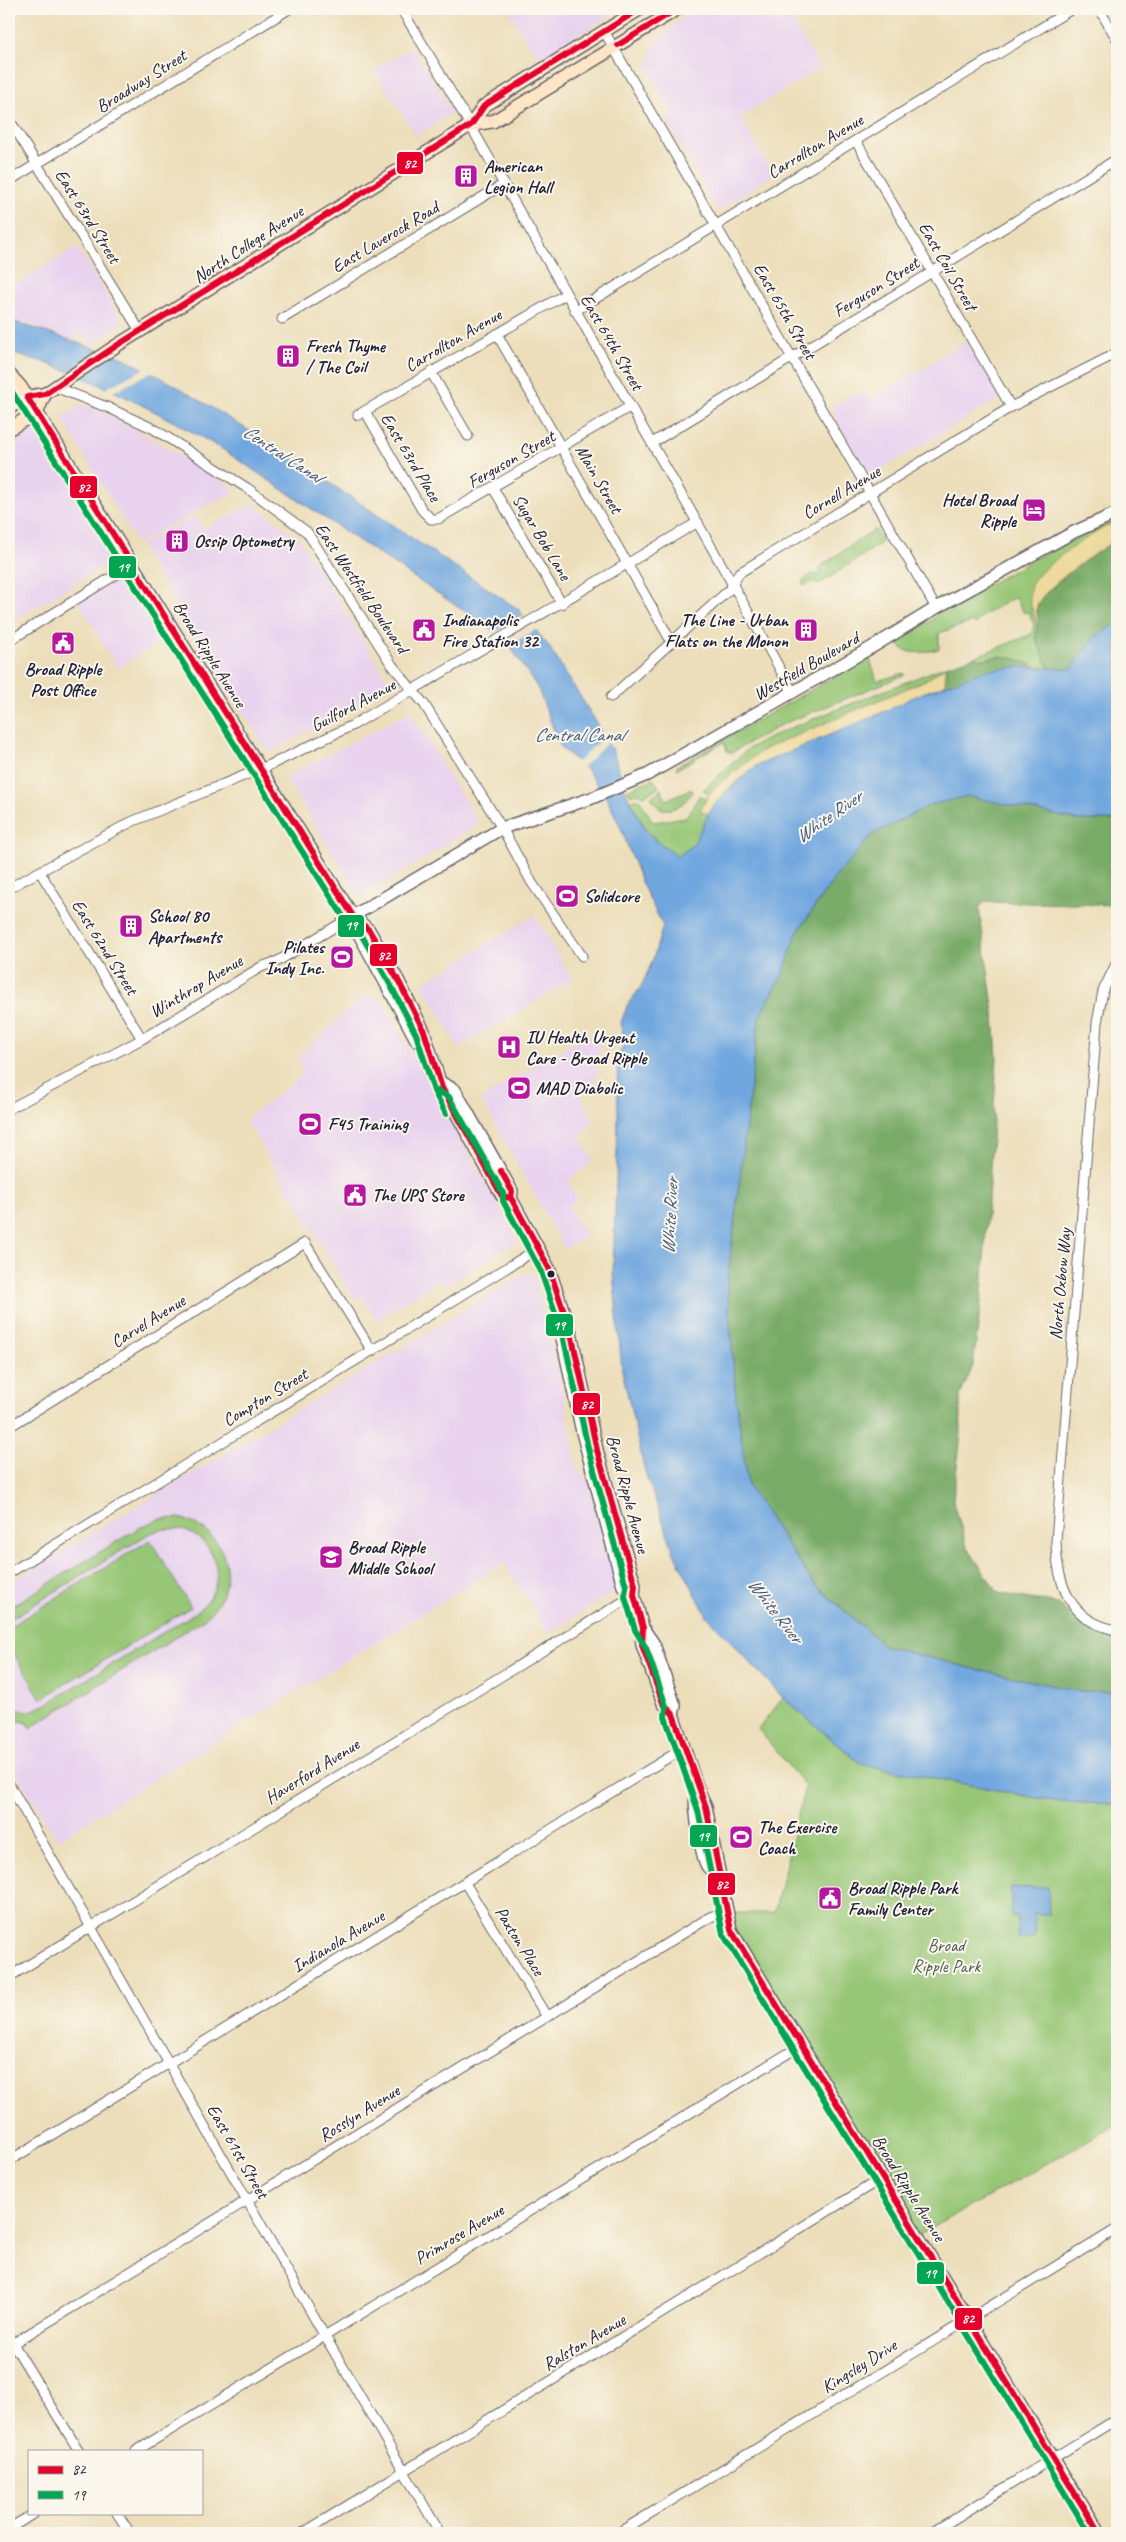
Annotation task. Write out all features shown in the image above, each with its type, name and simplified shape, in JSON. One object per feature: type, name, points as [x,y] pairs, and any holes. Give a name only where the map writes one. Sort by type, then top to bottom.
[{"type":"main road","name":"North College Avenue","points":[[471,125],[484,106],[640,9]]},
{"type":"main road","name":"North College Avenue","points":[[9,408],[27,397],[54,388],[116,346],[471,125],[494,121],[677,9]]},
{"type":"main road","points":[[9,374],[37,412]]},
{"type":"main road","points":[[9,430],[37,412],[54,388]]},
{"type":"street","name":"Broadway Street","points":[[9,181],[289,9]]},
{"type":"street","name":"East 64th Street","points":[[401,9],[471,125],[575,311],[734,584],[793,693]]},
{"type":"street","name":"Carrollton Avenue","points":[[575,311],[1072,9]]},
{"type":"street","points":[[1099,9],[1117,39]]},
{"type":"street","name":"East 65th Street","points":[[604,31],[717,224],[936,608]]},
{"type":"street","name":"East 63rd Street","points":[[9,119],[140,331]]},
{"type":"street","name":"East Coil Street","points":[[856,141],[1011,407]]},
{"type":"street","name":"Ferguson Street","points":[[652,443],[1117,159]]},
{"type":"street","name":"East Laverock Road","points":[[282,319],[504,184]]},
{"type":"street","name":"Carrollton Avenue","points":[[361,413],[566,294]]},
{"type":"street","name":"Main Street","points":[[496,334],[671,641]]},
{"type":"street","name":"Cornell Avenue","points":[[611,697],[734,584],[739,573],[1011,407],[1117,353]]},
{"type":"street","points":[[431,372],[468,436]]},
{"type":"street","name":"East Westfield Boulevard","points":[[54,388],[109,408],[161,433],[247,488],[307,532],[392,665],[424,704],[502,828],[532,883],[582,956]]},
{"type":"street","name":"Ferguson Street","points":[[431,519],[444,517],[631,406]]},
{"type":"street","name":"Broad Ripple Avenue","points":[[37,412],[353,916],[369,930],[398,980],[424,1031],[428,1047],[442,1082],[442,1088],[502,1196],[511,1198],[539,1248],[552,1276],[571,1333],[597,1450],[635,1585],[634,1595],[644,1628],[654,1644],[674,1700],[673,1714],[696,1786],[708,1813],[731,1930],[800,2046],[1099,2533]]},
{"type":"street","name":"East 63rd Place","points":[[361,413],[422,510],[431,519]]},
{"type":"street","name":"Sugar Bob Lane","points":[[493,488],[562,604]]},
{"type":"street","name":"Westfield Boulevard","points":[[502,828],[592,798],[647,775],[793,693],[936,608],[1074,532],[1117,513]]},
{"type":"street","name":"Guilford Avenue","points":[[9,888],[131,822],[261,769],[353,725],[562,604],[698,522]]},
{"type":"street","points":[[9,641],[133,564]]},
{"type":"street","name":"Winthrop Avenue","points":[[9,1109],[142,1039],[261,966],[276,962],[502,828]]},
{"type":"street","name":"East 62nd Street","points":[[40,872],[142,1039]]},
{"type":"street","name":"North Oxbow Way","points":[[1117,962],[1103,991],[1097,1023],[1056,1540],[1056,1568],[1062,1587],[1076,1608],[1093,1621],[1117,1630]]},
{"type":"street","name":"Carvel Avenue","points":[[9,1427],[305,1244],[372,1351]]},
{"type":"street","name":"Compton Street","points":[[9,1572],[539,1248]]},
{"type":"street","name":"Haverford Avenue","points":[[9,1977],[634,1595]]},
{"type":"street","name":"Indianola Avenue","points":[[9,2162],[684,1748]]},
{"type":"street","name":"East 61st Street","points":[[9,1784],[92,1926],[324,2335],[440,2533]]},
{"type":"street","name":"Paxton Place","points":[[465,1883],[547,2017]]},
{"type":"street","name":"Rosslyn Avenue","points":[[10,2342],[247,2201],[710,1917],[728,1911]]},
{"type":"street","name":"Primrose Avenue","points":[[138,2450],[800,2046]]},
{"type":"street","name":"Ralston Avenue","points":[[303,2533],[882,2178]]},
{"type":"street","name":"Kingsley Drive","points":[[618,2533],[968,2318],[1117,2229]]},
{"type":"street","points":[[10,2342],[78,2450]]},
{"type":"street","points":[[931,2533],[1117,2419]]},
{"type":"street","points":[[9,2529],[32,2514]]},
{"type":"street","points":[[118,2514],[130,2533]]},
{"type":"shaded area","points":[[507,9],[621,9],[541,59],[534,48],[531,49]]},
{"type":"shaded area","points":[[699,9],[785,9],[820,68],[741,117],[773,175],[721,209],[716,209],[666,119],[672,115],[647,65],[655,43],[682,18]]},
{"type":"shaded area","points":[[409,49],[414,50],[453,113],[416,136],[375,70]]},
{"type":"shaded area","points":[[77,247],[123,322],[92,345],[86,335],[78,334],[74,341],[9,317],[9,288]]},
{"type":"shaded area","points":[[966,341],[1000,395],[999,399],[875,473],[865,469],[838,423],[832,406],[856,392],[865,394],[871,400]]},
{"type":"shaded area","points":[[84,404],[116,418],[237,490],[137,543],[61,417]]},
{"type":"shaded area","points":[[32,420],[117,557],[9,624],[9,434]]},
{"type":"shaded area","points":[[252,504],[298,537],[390,683],[387,688],[269,753],[139,544],[196,516],[205,529]]},
{"type":"shaded area","points":[[128,571],[168,637],[118,668],[78,601]]},
{"type":"shaded area","points":[[410,712],[479,824],[361,898],[286,777]]},
{"type":"shaded area","points":[[534,915],[572,979],[459,1048],[422,984]]},
{"type":"shaded area","points":[[363,996],[382,1000],[518,1241],[447,1285],[442,1285],[439,1280],[377,1320],[361,1296],[355,1300],[246,1120],[303,1074],[302,1066],[297,1058]]},
{"type":"shaded area","points":[[596,1034],[601,1042],[595,1084],[580,1095],[593,1119],[581,1138],[593,1161],[568,1181],[577,1199],[569,1206],[586,1237],[565,1249],[481,1099],[578,1040]]},
{"type":"shaded area","name":"Broad Ripple Middle School","points":[[525,1274],[532,1274],[535,1279],[567,1412],[576,1465],[589,1485],[617,1590],[548,1633],[504,1563],[57,1840],[9,1761],[9,1583]]},
{"type":"green space","points":[[1117,519],[1117,521],[1098,531],[1053,563],[1031,609],[1038,625],[1036,638],[1049,669],[1008,657],[981,659],[974,657],[1032,634],[1034,625],[1028,612],[1024,613],[1015,597],[982,616],[974,625],[972,622],[939,633],[939,649],[909,652],[904,650],[897,641],[925,625],[944,610],[1045,553]]},
{"type":"green space","points":[[875,529],[883,542],[818,585],[814,581],[804,586],[802,582],[813,573],[815,575],[821,572],[818,568]]},
{"type":"green space","points":[[1117,539],[1117,623],[1095,637],[1072,670],[1049,669],[1036,638],[1037,606],[1043,596],[1082,561]]},
{"type":"green space","points":[[869,657],[877,681],[904,673],[905,675],[785,723],[731,753],[727,751],[724,742],[677,769],[677,766]]},
{"type":"green space","points":[[974,657],[981,659],[1010,658],[1036,668],[1020,667],[945,685],[946,666]]},
{"type":"green space","points":[[946,666],[928,679],[763,750],[709,794],[703,790],[749,748],[788,729]]},
{"type":"green space","points":[[653,779],[659,787],[644,796],[635,793],[631,795],[627,790]]},
{"type":"green space","points":[[661,789],[666,800],[691,789],[693,791],[679,806],[664,809],[659,808],[651,797]]},
{"type":"green space","points":[[700,795],[706,799],[700,811],[709,814],[693,845],[679,856],[670,851],[650,833],[639,818],[631,801],[636,798],[640,800],[653,822],[686,817]]},
{"type":"green space","points":[[968,796],[1077,820],[1117,820],[1117,905],[985,902],[979,908],[994,1013],[997,1059],[982,1294],[973,1366],[960,1396],[961,1435],[953,1499],[967,1547],[998,1593],[1058,1604],[1089,1631],[1117,1641],[1117,1692],[1077,1691],[970,1668],[884,1646],[813,1582],[748,1486],[736,1399],[727,1283],[759,1017],[784,972],[797,933],[833,880],[872,835],[930,805]]},
{"type":"green space","points":[[179,1518],[197,1525],[210,1535],[220,1548],[226,1563],[223,1594],[214,1609],[200,1622],[30,1728],[26,1722],[9,1720],[9,1709],[30,1711],[45,1705],[195,1613],[209,1598],[216,1582],[216,1565],[210,1550],[199,1538],[184,1531],[167,1529],[147,1535],[9,1620],[9,1608],[142,1526],[160,1519]]},
{"type":"green space","points":[[150,1540],[191,1607],[41,1699],[9,1646],[9,1627]]},
{"type":"green space","name":"Broad Ripple Park","points":[[783,1698],[861,1764],[1059,1802],[1117,1804],[1117,2124],[917,2236],[723,1913],[774,1913],[805,1786],[758,1729]]},
{"type":"sand","points":[[1117,521],[1117,539],[1060,580],[1041,598],[1037,606],[1038,625],[1031,604],[1030,594],[1030,588],[1037,576],[1070,549]]},
{"type":"sand","points":[[946,666],[945,685],[920,694],[879,714],[755,767],[726,791],[709,814],[700,811],[709,794],[717,785],[763,750],[928,679]]},
{"type":"water","points":[[9,320],[124,358],[173,384],[279,449],[518,609],[548,645],[600,728],[600,737],[612,748],[626,792],[646,831],[678,856],[693,845],[712,807],[754,767],[879,714],[920,694],[987,670],[1020,667],[1072,669],[1095,637],[1117,623],[1117,820],[1077,820],[968,796],[930,805],[872,835],[833,880],[797,933],[784,972],[759,1017],[727,1283],[736,1399],[748,1486],[812,1582],[884,1646],[970,1668],[1077,1691],[1117,1692],[1117,1804],[1059,1802],[861,1764],[783,1698],[707,1616],[675,1555],[645,1472],[622,1370],[613,1273],[618,1118],[617,1060],[624,1044],[621,1022],[628,1004],[641,987],[652,962],[663,926],[642,884],[620,826],[607,799],[586,769],[561,748],[537,687],[511,648],[494,631],[222,449],[113,391],[46,363],[9,352]]},
{"type":"water","points":[[1048,1887],[1049,1914],[1034,1914],[1035,1938],[1018,1938],[1017,1916],[1011,1916],[1011,1888]]},
{"type":"pier","points":[[147,367],[153,371],[111,393],[103,390]]},
{"type":"pier","points":[[525,615],[537,629],[506,647],[494,633]]},
{"type":"pier","points":[[603,737],[608,742],[582,768],[577,763]]},
{"type":"transit line","name":"82","points":[[511,1198],[502,1196],[442,1088],[424,1031],[398,980],[369,930],[353,916],[27,397],[45,394],[116,346],[471,125],[484,106],[640,9]]},
{"type":"transit line","name":"82","points":[[618,45],[677,9]]},
{"type":"transit line","name":"19","points":[[9,387],[346,921],[362,936],[416,1034],[434,1091],[446,1114]]},
{"type":"transit line","name":"19","points":[[438,1091],[449,1097],[503,1193],[503,1201],[541,1272],[563,1335],[589,1452],[626,1586],[625,1597],[635,1630],[646,1648],[666,1706],[665,1717],[698,1810],[723,1934],[1089,2533]]},
{"type":"transit line","name":"82","points":[[501,1171],[512,1191],[511,1198],[549,1268],[571,1333],[597,1450],[635,1585],[634,1595],[643,1628],[642,1645],[663,1703],[673,1714],[706,1807],[731,1930],[1099,2533]]},
{"type":"place","name":"American Legion Hall","points":[[466,176]]},
{"type":"place","name":"Fresh Thyme / The Coil","points":[[288,356]]},
{"type":"place","name":"Hotel Broad Ripple","points":[[1034,510]]},
{"type":"place","name":"Ossip Optometry","points":[[177,541]]},
{"type":"place","name":"Indianapolis Fire Station 32","points":[[424,630]]},
{"type":"place","name":"The Line - Urban Flats on the Monon","points":[[806,630]]},
{"type":"place","name":"Broad Ripple Post Office","points":[[63,643]]},
{"type":"place","name":"Solidcore","points":[[567,896]]},
{"type":"place","name":"School 80 Apartments","points":[[131,926]]},
{"type":"place","name":"Pilates Indy Inc.","points":[[342,957]]},
{"type":"place","name":"IU Health Urgent Care - Broad Ripple","points":[[509,1047]]},
{"type":"place","name":"MAD Diabolic","points":[[519,1088]]},
{"type":"place","name":"F45 Training","points":[[310,1124]]},
{"type":"place","name":"The UPS Store","points":[[355,1195]]},
{"type":"place","name":"Broad Ripple Middle School","points":[[331,1557]]},
{"type":"place","name":"The Exercise Coach","points":[[741,1837]]},
{"type":"place","name":"Broad Ripple Park Family Center","points":[[830,1898]]},
{"type":"water label","name":"Central Canal","points":[[283,453]]},
{"type":"water label","name":"Central Canal","points":[[579,734]]},
{"type":"water label","name":"White River","points":[[828,816]]},
{"type":"water label","name":"White River","points":[[669,1216]]},
{"type":"water label","name":"White River","points":[[776,1610]]}]
